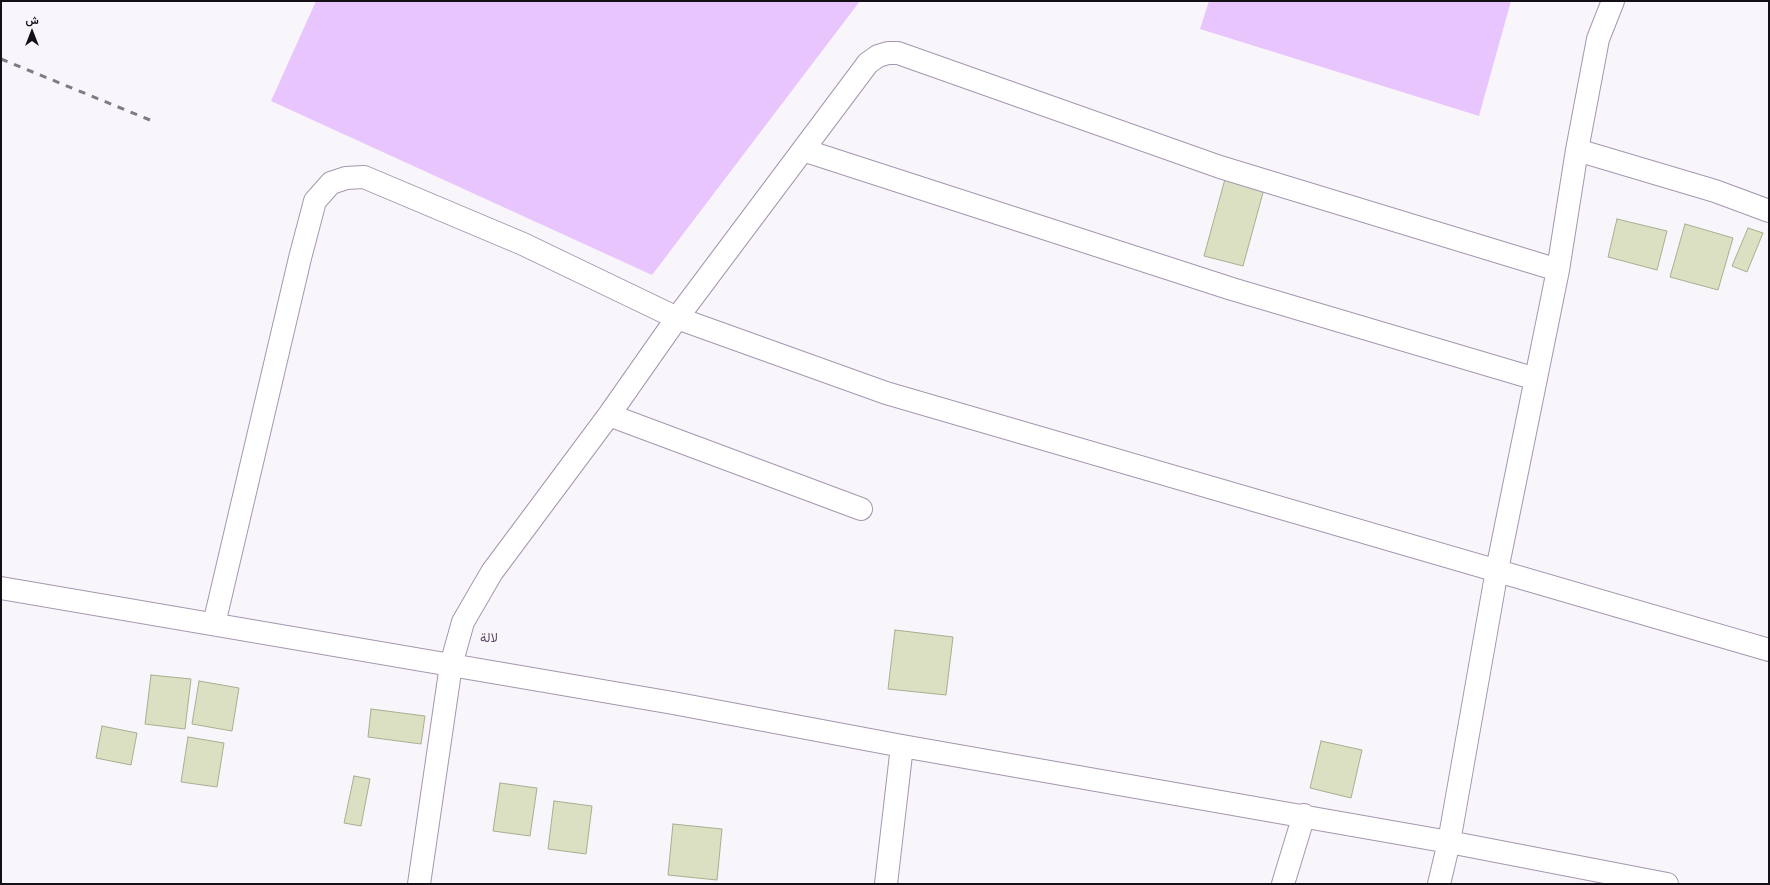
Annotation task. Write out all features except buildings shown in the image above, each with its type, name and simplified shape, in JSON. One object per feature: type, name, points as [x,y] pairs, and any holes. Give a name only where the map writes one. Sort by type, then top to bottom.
[{"type":"street","points":[[1439,884],[1449,842],[1497,570],[1558,270],[1577,150],[1598,39],[1613,1]]},
{"type":"street","points":[[419,884],[451,665],[463,622],[492,572],[609,415],[677,318],[868,63],[878,56],[888,53],[898,53],[1220,167],[1558,270]]},
{"type":"street","points":[[802,150],[1232,289],[1536,379]]},
{"type":"street","points":[[1577,150],[1715,191],[1769,211]]},
{"type":"street","points":[[214,624],[314,201],[331,183],[346,178],[364,177],[523,244],[677,318],[886,393],[1769,650]]},
{"type":"street","points":[[609,415],[861,509]]},
{"type":"street","points":[[1,588],[673,703],[902,746],[1304,815],[1667,884]]},
{"type":"street","points":[[886,884],[902,746]]},
{"type":"street","points":[[1283,884],[1304,815]]},
{"type":"shaded area","points":[[316,1],[860,1],[652,275],[271,101]]},
{"type":"shaded area","points":[[1209,1],[1511,1],[1479,116],[1200,29]]},
{"type":"railway","points":[[1,59],[150,120]]},
{"type":"district","name":"لالة","points":[[489,638]]}]
